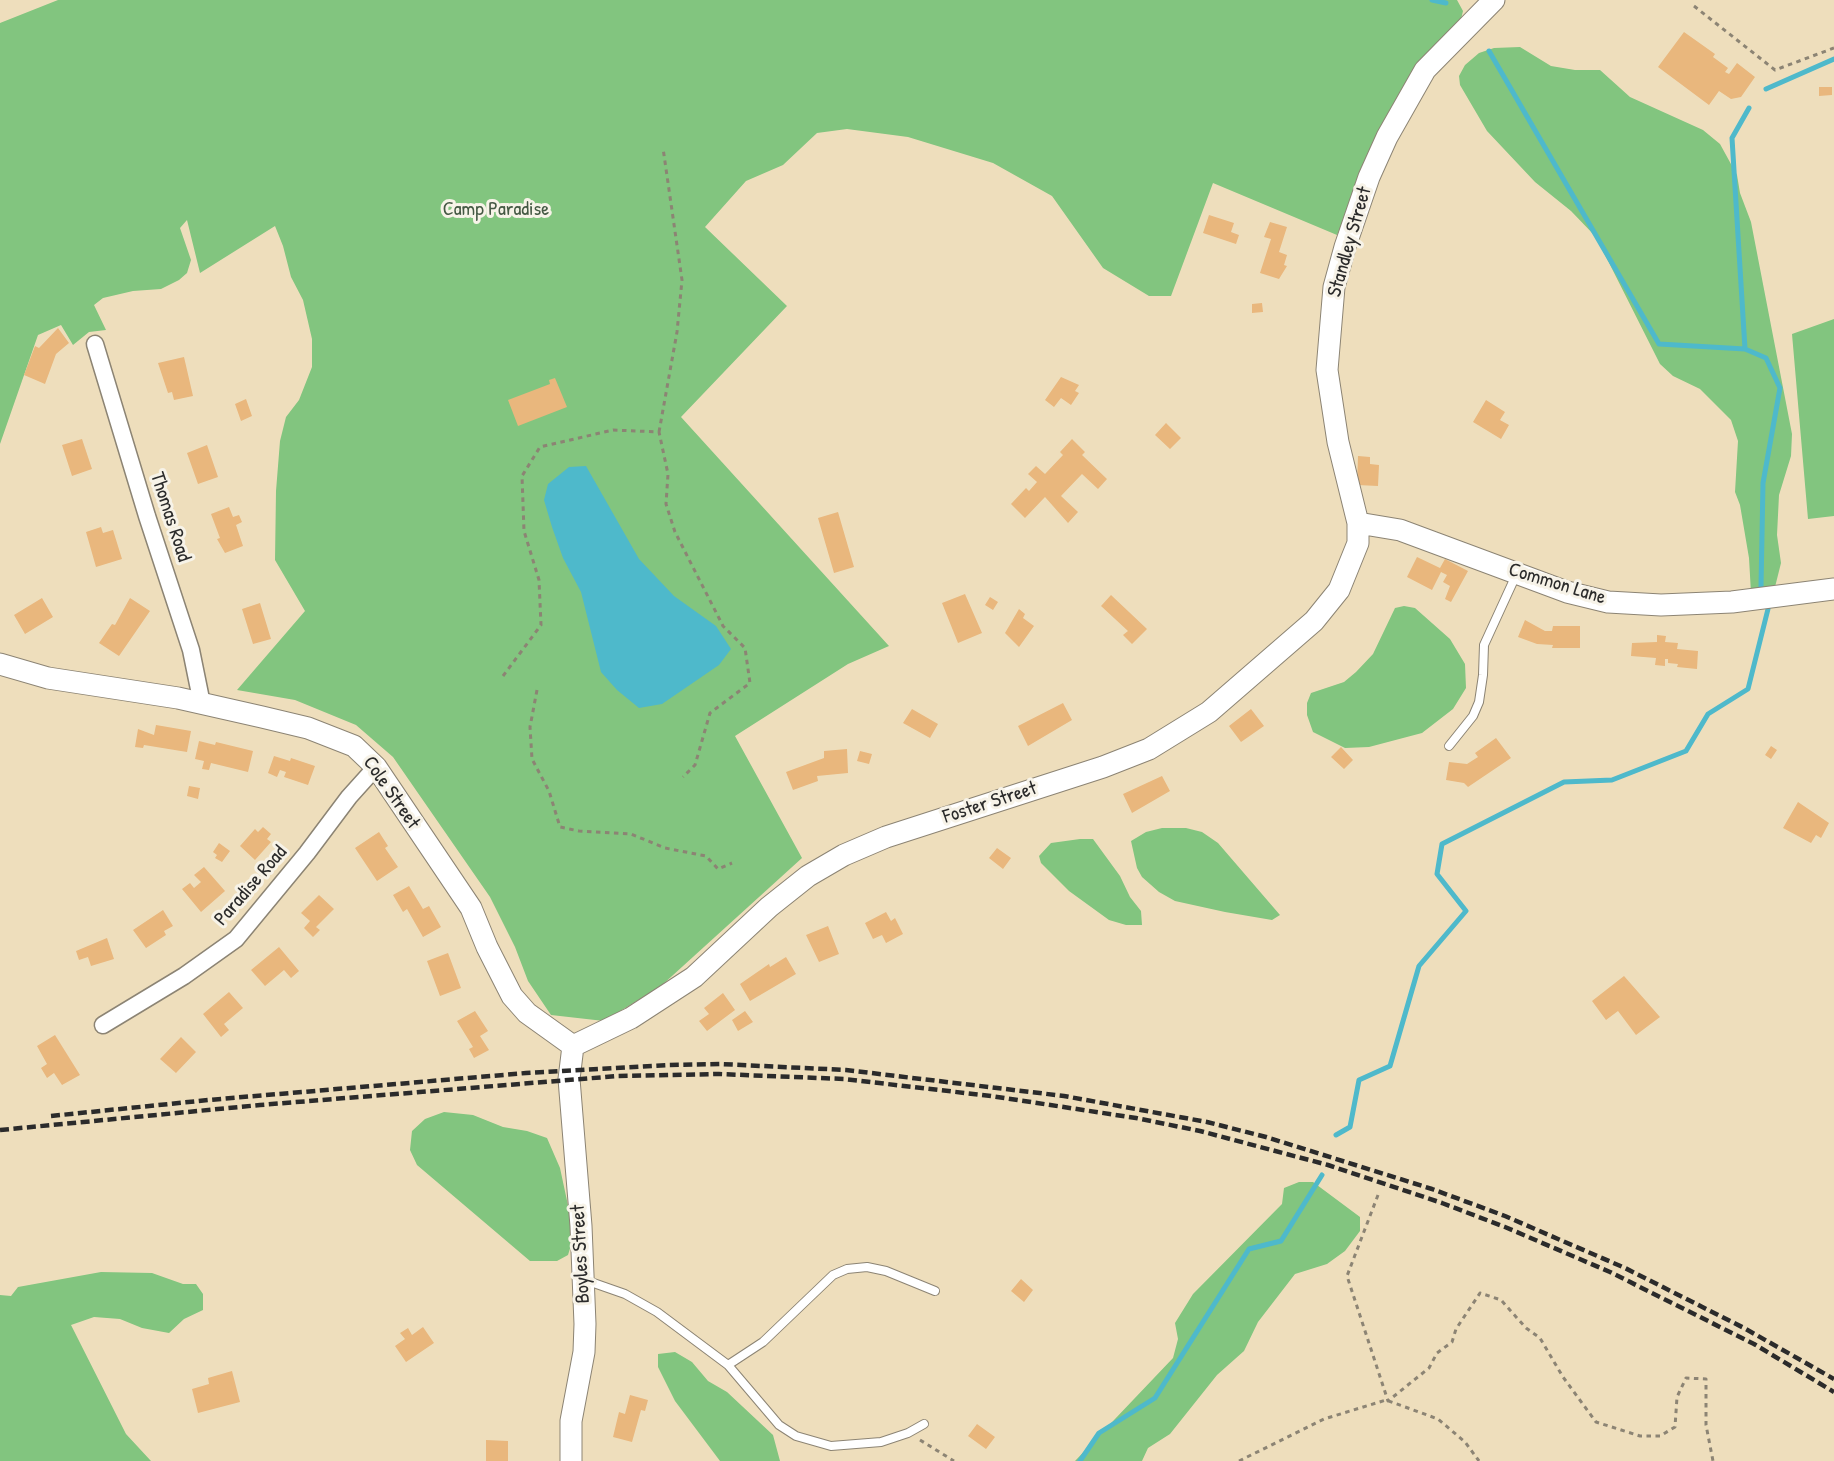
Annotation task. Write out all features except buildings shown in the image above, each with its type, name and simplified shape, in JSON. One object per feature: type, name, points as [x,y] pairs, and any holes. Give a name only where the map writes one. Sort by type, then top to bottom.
[{"type":"street","name":"Standley Street","points":[[1358,523],[1338,442],[1327,370],[1334,287],[1369,177],[1404,106],[1425,70],[1494,0]]},
{"type":"street","name":"Thomas Road","points":[[95,344],[147,516],[191,650],[202,704]]},
{"type":"street","name":"Common Lane","points":[[1358,523],[1400,530],[1567,592],[1608,602],[1682,604],[1767,598],[1834,589]]},
{"type":"street","name":"Foster Street","points":[[573,1046],[615,1027],[694,977],[769,907],[808,876],[844,855],[886,837],[1103,767],[1149,749],[1209,712],[1314,621],[1339,590],[1358,543],[1358,523]]},
{"type":"street","name":"Cole Street","points":[[0,664],[48,678],[202,704],[308,728],[343,740],[364,754],[376,767],[471,908],[487,947],[512,996],[527,1013],[573,1046]]},
{"type":"street","name":"Paradise Road","points":[[103,1025],[184,976],[236,939],[308,853],[349,797],[376,767]]},
{"type":"street","name":"Boyles Street","points":[[571,1461],[573,1401],[584,1352],[585,1280],[569,1079],[573,1046]]},
{"type":"lane","points":[[1449,747],[1462,732],[1476,709],[1482,687],[1484,645],[1517,573]]},
{"type":"lane","points":[[728,1365],[763,1342],[833,1275],[847,1269],[867,1267],[886,1271],[935,1291]]},
{"type":"lane","points":[[585,1280],[625,1294],[657,1312],[728,1365],[779,1425],[796,1436],[831,1446],[881,1442],[908,1433],[924,1424]]},
{"type":"path","points":[[1694,6],[1775,70],[1834,48]]},
{"type":"path","points":[[663,148],[682,280],[677,332],[659,432],[668,474],[666,504],[675,532],[723,626],[745,648],[750,683],[710,713],[695,765],[683,777]]},
{"type":"path","points":[[503,676],[541,625],[539,580],[524,531],[522,476],[540,447],[613,430],[659,432]]},
{"type":"path","points":[[537,690],[530,727],[532,759],[549,791],[560,827],[579,831],[631,834],[665,848],[706,856],[718,868],[732,863]]},
{"type":"path","points":[[1378,1195],[1347,1276],[1388,1401]]},
{"type":"path","points":[[1239,1461],[1323,1419],[1388,1401],[1430,1368],[1437,1353],[1452,1342],[1464,1315],[1480,1293],[1501,1300],[1526,1328],[1540,1338],[1563,1377],[1596,1422],[1640,1436],[1660,1436],[1675,1427],[1677,1397],[1686,1378],[1706,1379],[1706,1425],[1713,1461]]},
{"type":"path","points":[[1388,1401],[1438,1419],[1466,1442],[1479,1461]]},
{"type":"path","points":[[908,1433],[954,1461]]},
{"type":"green space","name":"Camp Paradise","points":[[58,0],[1457,0],[1463,11],[1460,23],[1454,26],[1426,54],[1373,152],[1337,235],[1213,183],[1171,296],[1149,296],[1103,268],[1052,196],[993,163],[908,137],[847,129],[817,133],[783,165],[746,181],[705,227],[787,306],[681,417],[889,646],[848,664],[735,736],[802,858],[661,986],[604,1021],[551,1015],[528,981],[515,947],[490,897],[393,757],[356,725],[295,700],[237,690],[305,611],[275,560],[276,491],[280,441],[286,417],[299,400],[312,367],[312,339],[303,300],[291,277],[275,226],[200,273],[187,220],[180,228],[191,260],[187,273],[179,280],[161,289],[133,291],[103,298],[94,305],[106,330],[89,332],[73,345],[61,325],[38,335],[0,444],[0,23]]},
{"type":"green space","points":[[1520,47],[1551,66],[1575,70],[1600,70],[1630,97],[1703,130],[1720,144],[1737,175],[1740,193],[1751,222],[1792,434],[1791,456],[1779,495],[1777,535],[1781,563],[1774,591],[1751,593],[1749,558],[1740,505],[1735,492],[1738,441],[1731,420],[1700,389],[1673,376],[1660,364],[1596,237],[1571,211],[1535,182],[1487,131],[1460,85],[1459,76],[1465,65],[1479,53],[1494,48]]},
{"type":"green space","points":[[1834,319],[1834,516],[1808,519],[1792,334]]},
{"type":"green space","points":[[1404,606],[1415,608],[1450,639],[1465,664],[1466,688],[1453,709],[1422,733],[1369,747],[1345,748],[1313,732],[1307,715],[1307,703],[1311,693],[1344,682],[1356,672],[1373,654],[1395,608]]},
{"type":"green space","points":[[1162,828],[1186,828],[1202,832],[1218,843],[1280,915],[1272,920],[1225,912],[1175,901],[1159,892],[1142,877],[1137,868],[1131,841],[1146,832]]},
{"type":"green space","points":[[1093,839],[1120,876],[1130,897],[1141,911],[1142,925],[1126,925],[1109,920],[1069,891],[1041,863],[1039,856],[1051,843]]},
{"type":"green space","points":[[444,1112],[473,1115],[503,1127],[527,1131],[547,1138],[560,1168],[572,1224],[572,1242],[568,1255],[557,1261],[530,1261],[417,1165],[410,1150],[412,1131],[425,1119]]},
{"type":"green space","points":[[1299,1182],[1313,1182],[1360,1217],[1360,1231],[1345,1251],[1327,1264],[1295,1274],[1258,1322],[1244,1351],[1217,1375],[1170,1434],[1148,1448],[1142,1461],[1075,1461],[1173,1358],[1178,1339],[1175,1323],[1193,1294],[1282,1204],[1284,1188]]},
{"type":"green space","points":[[101,1272],[152,1273],[183,1284],[196,1284],[203,1294],[203,1310],[184,1319],[169,1333],[142,1328],[120,1319],[94,1317],[71,1325],[126,1434],[151,1461],[0,1461],[0,1295],[11,1296],[18,1287]]},
{"type":"green space","points":[[675,1352],[692,1362],[708,1381],[727,1392],[773,1435],[780,1461],[720,1461],[675,1401],[658,1367],[658,1354]]},
{"type":"water","points":[[586,466],[639,559],[674,596],[716,626],[731,649],[719,665],[662,704],[639,708],[617,690],[601,672],[581,592],[563,558],[552,527],[544,500],[548,484],[569,467]]},
{"type":"waterway","points":[[1432,0],[1446,3]]},
{"type":"waterway","points":[[1489,51],[1659,344],[1745,349],[1766,358],[1780,388],[1763,483],[1761,587],[1763,594]]},
{"type":"waterway","points":[[1766,89],[1834,59]]},
{"type":"waterway","points":[[1745,349],[1732,138],[1749,108]]},
{"type":"waterway","points":[[1336,1135],[1350,1127],[1359,1080],[1390,1066],[1419,966],[1466,911],[1437,874],[1442,844],[1564,782],[1612,780],[1686,751],[1708,714],[1748,689],[1768,609],[1766,603]]},
{"type":"waterway","points":[[1080,1461],[1099,1433],[1155,1398],[1249,1249],[1281,1241],[1322,1175]]},
{"type":"railway","points":[[51,1116],[526,1073],[668,1065],[720,1064],[846,1070],[1064,1096],[1207,1122],[1266,1137],[1432,1189],[1505,1216],[1625,1268],[1744,1328],[1834,1379]]},
{"type":"railway","points":[[0,1130],[260,1105],[618,1076],[719,1074],[844,1079],[991,1096],[1136,1118],[1200,1131],[1328,1165],[1442,1203],[1610,1272],[1754,1344],[1834,1392]]}]
